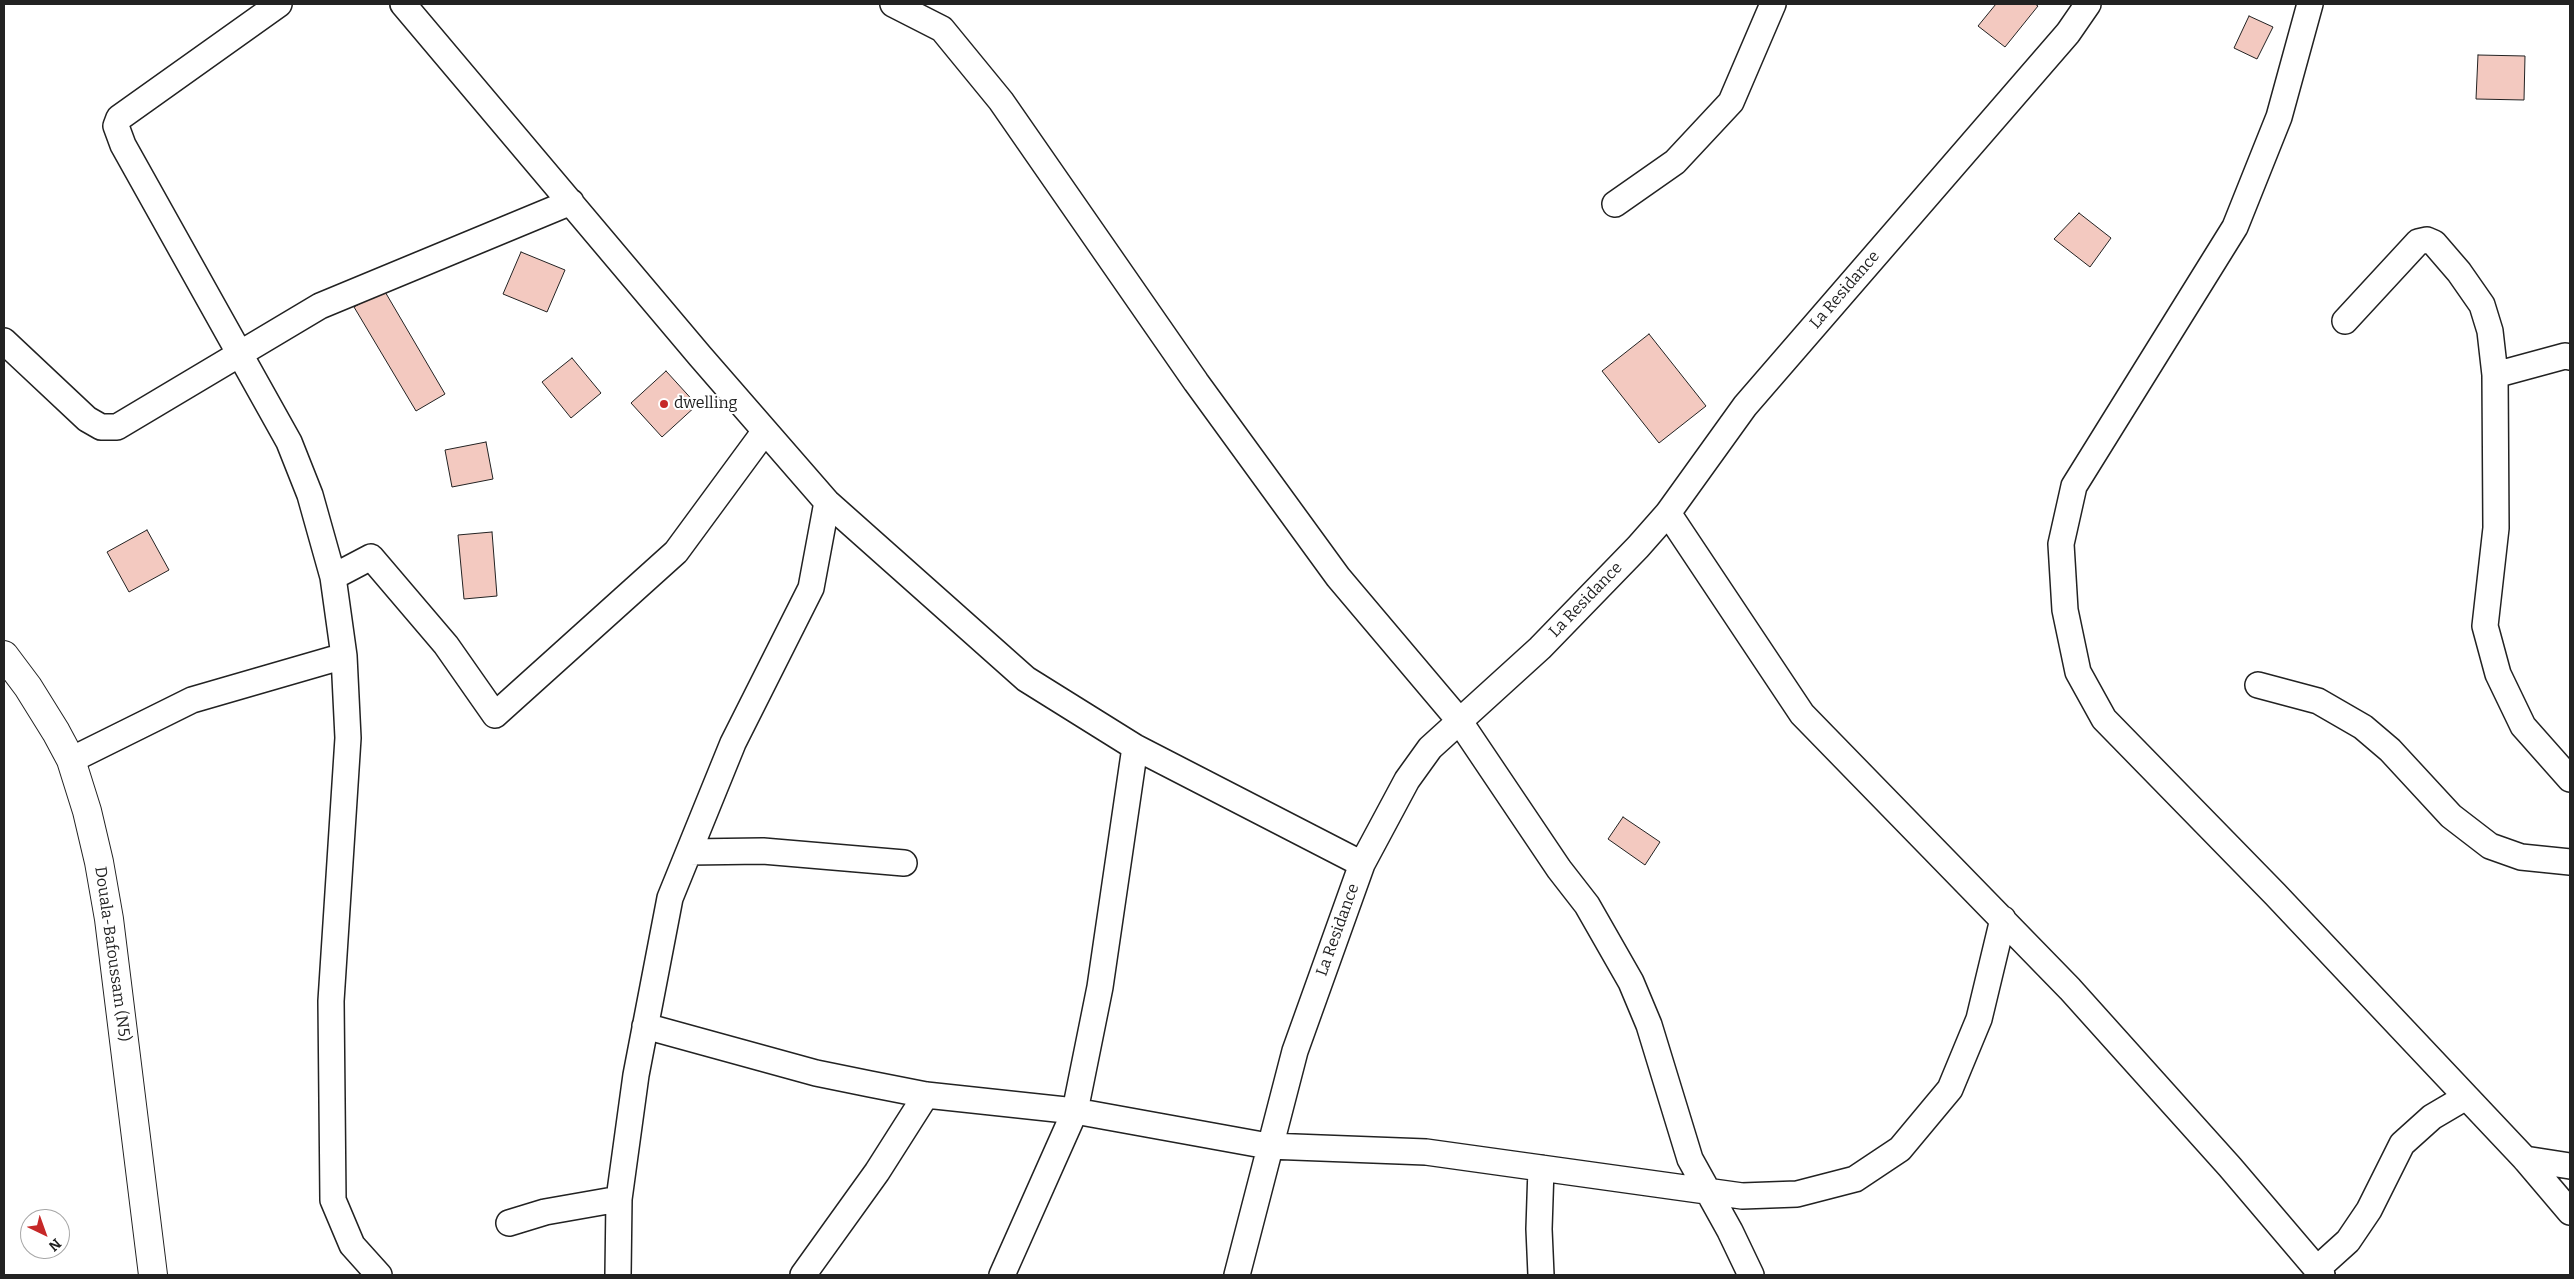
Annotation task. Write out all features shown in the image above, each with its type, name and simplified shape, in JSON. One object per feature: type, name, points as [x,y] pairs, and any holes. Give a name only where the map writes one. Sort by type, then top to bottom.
[{"type":"highway","name":"Douala-Bafoussam (N5)","points":[[4,655],[28,688],[71,760],[88,810],[106,900],[153,1275]]},
{"type":"street","points":[[279,4],[118,118],[116,126],[123,145],[289,442],[310,495],[333,577],[344,656],[348,738],[331,1001],[333,1200],[352,1245],[379,1275]]},
{"type":"street","points":[[403,4],[827,502],[1026,679],[1135,747],[1362,864]]},
{"type":"street","points":[[893,4],[942,29],[1001,100],[1196,382],[1338,577],[1458,719],[1559,869],[1587,905],[1631,982],[1649,1025],[1690,1159],[1730,1231],[1751,1275]]},
{"type":"street","points":[[1615,204],[1676,162],[1731,102],[1773,4]]},
{"type":"street","name":"La Residance","points":[[1237,1275],[1268,1146],[1295,1051],[1362,864],[1407,780],[1430,748],[1458,719],[1540,648],[1606,582],[1668,513],[1745,406],[2068,33],[2088,4]]},
{"type":"street","points":[[2310,4],[2279,117],[2235,227],[2074,486],[2061,544],[2064,610],[2078,672],[2104,719],[2275,894],[2525,1159],[2570,1212]]},
{"type":"street","points":[[4,341],[87,418],[101,427],[117,427],[186,387],[238,353],[320,306],[351,291],[570,202]]},
{"type":"street","points":[[2344,321],[2418,242],[2427,240],[2434,243],[2459,272],[2482,305],[2490,331],[2495,374],[2496,528],[2486,626],[2498,674],[2522,726],[2570,778]]},
{"type":"street","points":[[2495,374],[2565,356],[2570,357]]},
{"type":"street","points":[[333,577],[371,557],[446,645],[495,715],[676,552],[765,431]]},
{"type":"street","points":[[618,1275],[619,1199],[636,1075],[670,898],[733,743],[812,588],[827,502]]},
{"type":"street","points":[[1668,513],[1802,714],[1853,769],[2070,989],[2230,1167],[2319,1272],[2348,1241],[2369,1210],[2402,1144],[2432,1117],[2466,1097]]},
{"type":"street","points":[[71,760],[192,700],[344,656]]},
{"type":"street","points":[[2258,685],[2318,701],[2363,727],[2390,750],[2451,816],[2490,846],[2521,857],[2570,862]]},
{"type":"street","points":[[1002,1275],[1075,1111],[1100,987],[1135,747]]},
{"type":"street","points":[[689,852],[763,852],[904,863]]},
{"type":"street","points":[[645,1026],[816,1073],[926,1095],[1075,1111],[1268,1146],[1426,1152],[1742,1196],[1797,1194],[1855,1180],[1900,1149],[1950,1089],[1978,1019],[2003,919]]},
{"type":"street","points":[[803,1275],[882,1164],[926,1095]]},
{"type":"street","points":[[2525,1159],[2570,1166]]},
{"type":"street","points":[[1541,1275],[1539,1229],[1542,1168]]},
{"type":"street","points":[[508,1223],[545,1212],[619,1199]]},
{"type":"building","points":[[1996,4],[2035,4],[2038,6],[2005,47],[1978,26]]},
{"type":"building","points":[[2249,16],[2273,27],[2257,59],[2234,48]]},
{"type":"building","points":[[2478,55],[2525,56],[2524,100],[2476,99]]},
{"type":"building","points":[[2079,213],[2111,238],[2090,267],[2054,239]]},
{"type":"building","points":[[521,252],[565,270],[547,312],[503,294]]},
{"type":"building","points":[[384,290],[445,394],[416,411],[354,307]]},
{"type":"building","points":[[1649,334],[1706,406],[1659,443],[1602,371]]},
{"type":"building","points":[[572,358],[601,393],[571,418],[542,382]]},
{"type":"building","name":"dwelling","points":[[666,371],[697,405],[662,437],[631,403]]},
{"type":"building","points":[[486,442],[493,479],[452,487],[445,450]]},
{"type":"building","points":[[147,530],[169,570],[129,592],[107,552]]},
{"type":"building","points":[[492,532],[497,596],[464,599],[458,535]]},
{"type":"building","points":[[1623,817],[1660,842],[1645,865],[1608,839]]},
{"type":"place","name":"dwelling","points":[[664,404]]}]
